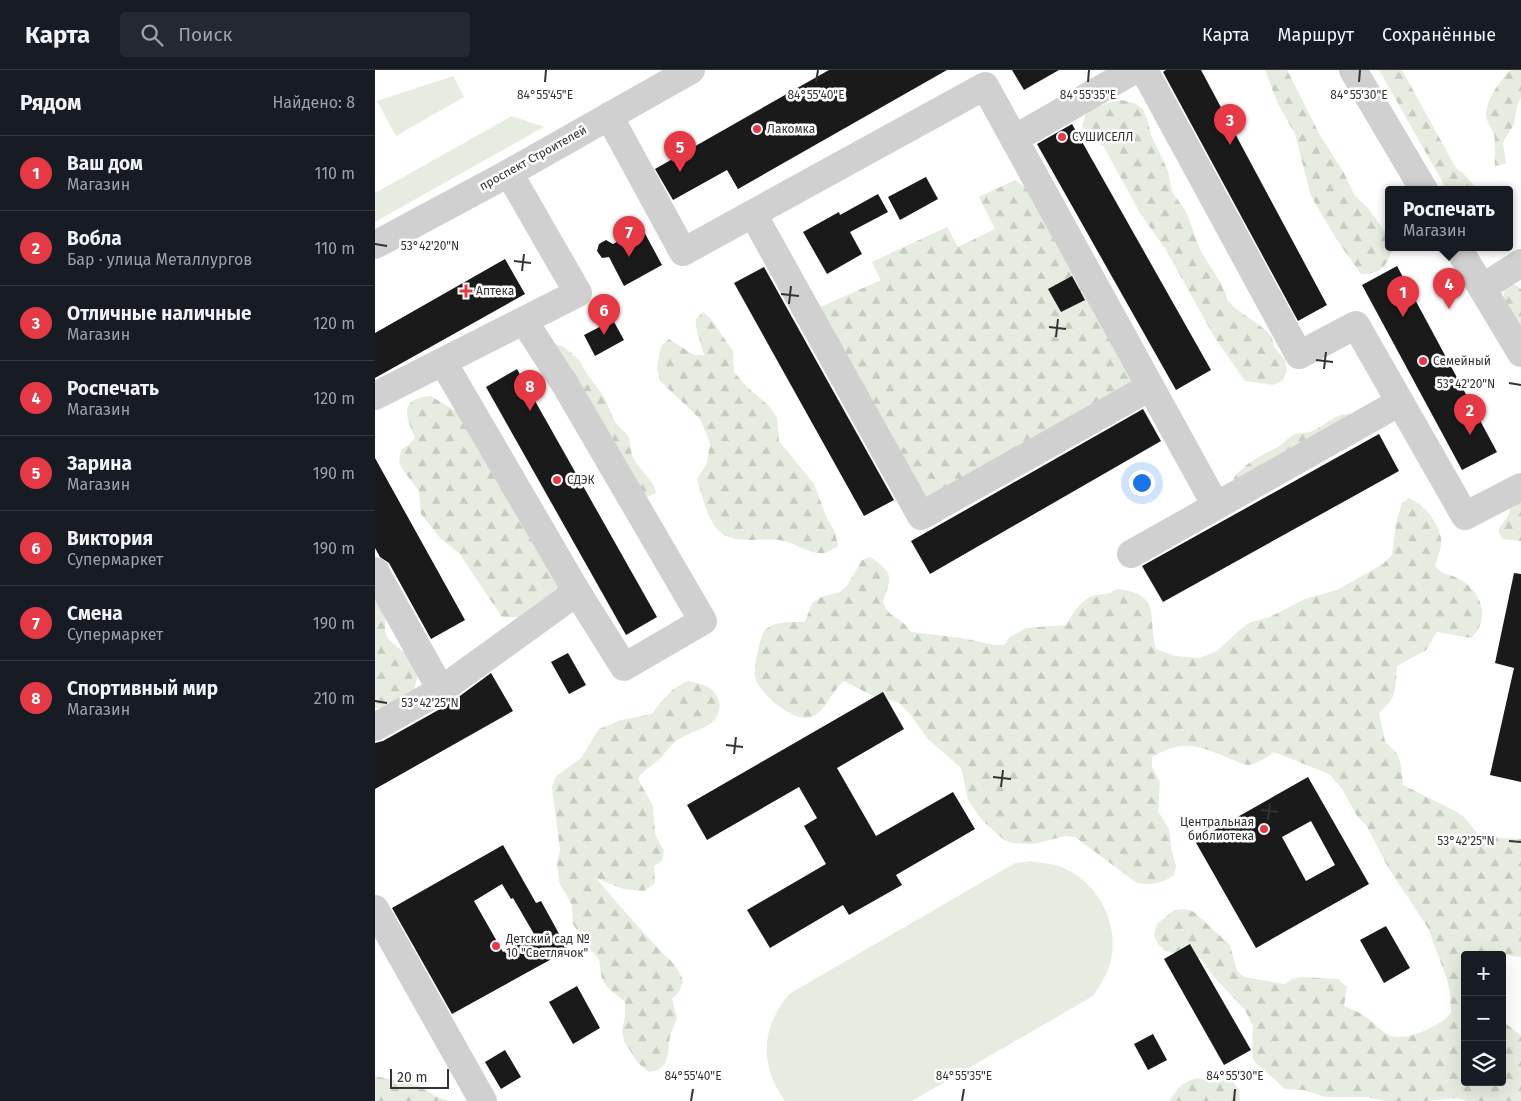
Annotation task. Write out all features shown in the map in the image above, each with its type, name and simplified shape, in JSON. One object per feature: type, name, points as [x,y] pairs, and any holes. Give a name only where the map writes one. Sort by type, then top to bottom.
[{"type":"street","name":"проспект Строителей","points":[[375,246],[691,70]]},
{"type":"street","points":[[1014,139],[1134,70]]},
{"type":"street","points":[[1144,70],[1299,355],[1356,324],[1465,516],[1521,487]]},
{"type":"street","points":[[1353,70],[1422,186]]},
{"type":"street","points":[[609,116],[683,252],[985,86],[1216,506]]},
{"type":"street","points":[[375,396],[578,293],[509,173]]},
{"type":"street","points":[[753,214],[921,516],[1150,386]]},
{"type":"street","points":[[1460,251],[1521,353]]},
{"type":"street","points":[[1482,288],[1521,263]]},
{"type":"street","points":[[443,362],[623,667],[703,621],[566,386],[524,321]]},
{"type":"street","points":[[1131,554],[1400,402]]},
{"type":"street","points":[[375,571],[441,690]]},
{"type":"street","points":[[375,727],[441,690],[577,592]]},
{"type":"street","points":[[375,909],[483,1101]]},
{"type":"green space","points":[[1265,70],[1287,70],[1321,137],[1343,171],[1355,196],[1368,208],[1385,231],[1385,251],[1392,251],[1386,264],[1379,271],[1361,274],[1335,237],[1311,196],[1295,134],[1278,104]]},
{"type":"green space","points":[[1379,70],[1402,70],[1456,168],[1474,186],[1445,186]]},
{"type":"green space","points":[[1511,70],[1521,70],[1521,97],[1517,106],[1514,124],[1503,143],[1506,164],[1495,166],[1495,138],[1486,115],[1488,103],[1502,79]]},
{"type":"green space","points":[[453,76],[464,97],[396,136],[377,101]]},
{"type":"green space","points":[[1121,100],[1134,103],[1143,109],[1151,135],[1168,171],[1172,192],[1186,211],[1200,250],[1221,283],[1228,301],[1272,337],[1274,347],[1285,360],[1287,371],[1283,380],[1273,385],[1245,381],[1215,338],[1166,250],[1140,213],[1104,147],[1091,138],[1082,126],[1087,111]]},
{"type":"green space","points":[[512,116],[544,127],[375,222],[375,193]]},
{"type":"green space","points":[[1015,180],[1034,193],[1086,299],[1094,302],[1140,386],[923,502],[816,309],[881,280],[872,262],[947,227],[958,247],[995,229],[979,197]]},
{"type":"green space","points":[[1506,285],[1516,285],[1521,289],[1521,333],[1505,304],[1504,292]]},
{"type":"green space","points":[[703,312],[710,318],[733,351],[734,372],[747,387],[769,406],[777,418],[779,441],[814,484],[826,516],[835,532],[838,546],[830,551],[824,553],[814,552],[784,541],[731,538],[713,524],[697,479],[707,463],[710,443],[700,419],[660,381],[657,368],[661,346],[669,339],[694,355],[704,355],[696,327],[696,319]]},
{"type":"green space","points":[[555,344],[564,347],[579,360],[604,397],[615,422],[629,437],[632,456],[654,485],[656,493],[647,497],[578,413]]},
{"type":"green space","points":[[431,396],[473,422],[563,585],[528,617],[502,617],[459,553],[441,539],[421,514],[419,491],[399,462],[401,450],[415,438],[407,415],[409,405],[421,398]]},
{"type":"green space","points":[[1347,414],[1356,416],[1237,487],[1233,479],[1253,460],[1278,447],[1293,435],[1310,432],[1337,416]]},
{"type":"green space","points":[[1521,496],[1521,541],[1502,539],[1498,530],[1508,516],[1514,498]]},
{"type":"green space","points":[[1409,498],[1415,501],[1434,520],[1441,538],[1435,566],[1443,573],[1467,584],[1478,598],[1482,614],[1477,631],[1471,638],[1437,632],[1426,650],[1397,666],[1393,697],[1379,713],[1385,741],[1398,755],[1403,785],[1457,812],[1465,818],[1478,834],[1488,837],[1521,839],[1521,957],[1506,955],[1506,951],[1461,951],[1461,1086],[1506,1086],[1506,1023],[1521,1036],[1521,1101],[1468,1101],[1456,1098],[1426,1101],[1385,1101],[1367,1097],[1325,1097],[1304,1090],[1285,1089],[1253,1060],[1253,1026],[1245,1010],[1214,977],[1201,959],[1165,951],[1158,944],[1154,935],[1157,924],[1174,910],[1185,909],[1194,912],[1230,945],[1237,971],[1244,977],[1285,984],[1292,979],[1301,977],[1338,979],[1347,987],[1344,1006],[1357,1011],[1389,1035],[1396,1037],[1404,1037],[1422,1032],[1446,1018],[1451,1013],[1450,992],[1428,928],[1388,867],[1366,825],[1357,816],[1342,789],[1329,774],[1274,752],[1259,762],[1249,765],[1191,746],[1174,747],[1152,757],[1152,767],[1160,782],[1158,811],[1169,829],[1176,866],[1174,875],[1170,878],[1161,882],[1142,884],[1137,883],[1075,837],[1065,836],[1034,844],[1012,843],[1004,840],[981,819],[968,800],[961,768],[928,739],[910,714],[898,702],[873,696],[844,681],[821,710],[811,717],[804,718],[787,712],[778,706],[763,692],[755,678],[757,654],[765,630],[779,623],[805,622],[812,603],[821,597],[840,592],[847,586],[862,560],[870,557],[887,571],[889,576],[883,602],[885,607],[889,613],[911,632],[1004,645],[1010,637],[1026,628],[1066,625],[1086,599],[1110,593],[1117,589],[1132,592],[1141,596],[1147,602],[1152,617],[1156,649],[1175,656],[1200,658],[1217,651],[1251,622],[1270,617],[1305,599],[1337,590],[1383,564],[1392,555],[1396,523],[1402,503]]},
{"type":"green space","points":[[375,591],[386,610],[385,631],[388,639],[413,660],[419,671],[409,708],[375,708]]},
{"type":"green space","points":[[688,681],[707,686],[711,689],[719,701],[719,710],[716,717],[705,727],[670,746],[638,779],[653,806],[655,834],[664,851],[662,861],[654,866],[655,883],[644,891],[623,889],[596,878],[675,966],[683,981],[679,992],[672,999],[677,1018],[670,1036],[665,1063],[659,1070],[649,1072],[637,1062],[624,1041],[622,1032],[625,1002],[607,987],[602,979],[599,959],[585,943],[573,924],[572,905],[559,882],[557,863],[560,850],[552,787],[556,776],[581,758],[599,729],[621,720],[652,714],[663,699]]},
{"type":"green space","points":[[1031,861],[1057,866],[1073,873],[1093,891],[1107,914],[1113,940],[1112,954],[1105,976],[1093,996],[912,1101],[785,1101],[771,1074],[767,1060],[767,1047],[773,1020],[789,994],[1015,863]]},
{"type":"green space","points":[[375,1076],[419,1086],[435,1096],[449,1101],[375,1101]]},
{"type":"green space","points":[[1197,1078],[1214,1082],[1225,1080],[1233,1082],[1239,1090],[1240,1101],[1169,1101],[1180,1086]]},
{"type":"building","points":[[829,70],[947,70],[738,189],[727,170],[673,200],[655,169]]},
{"type":"building","points":[[1012,70],[1059,70],[1024,90]]},
{"type":"building","points":[[1166,70],[1201,70],[1327,305],[1298,321],[1163,72]]},
{"type":"building","points":[[1072,124],[1211,370],[1176,390],[1037,144]]},
{"type":"building","points":[[926,177],[938,199],[900,220],[888,197]]},
{"type":"building","points":[[878,194],[888,212],[850,232],[862,254],[827,274],[803,232],[839,212],[840,215]]},
{"type":"building","points":[[642,228],[662,265],[624,286],[609,257],[602,258],[597,251],[599,244],[606,240],[613,244]]},
{"type":"building","points":[[505,259],[525,294],[375,378],[375,333]]},
{"type":"building","points":[[1397,266],[1497,452],[1462,470],[1362,285]]},
{"type":"building","points":[[764,267],[894,500],[864,516],[734,283]]},
{"type":"building","points":[[1072,276],[1085,300],[1061,312],[1048,289]]},
{"type":"building","points":[[613,320],[624,340],[595,356],[584,335]]},
{"type":"building","points":[[517,369],[657,617],[626,635],[486,387]]},
{"type":"building","points":[[1143,409],[1161,441],[930,574],[911,541]]},
{"type":"building","points":[[1379,434],[1399,471],[1163,602],[1142,566]]},
{"type":"building","points":[[375,458],[465,620],[431,639],[389,563],[380,557],[375,548]]},
{"type":"building","points":[[1514,573],[1521,574],[1521,782],[1490,775],[1514,668],[1495,663]]},
{"type":"building","points":[[568,653],[586,685],[569,694],[551,662]]},
{"type":"building","points":[[491,673],[513,711],[375,789],[375,743],[383,741],[449,704]]},
{"type":"building","points":[[883,692],[904,729],[837,768],[876,836],[953,792],[975,829],[896,875],[902,885],[849,915],[843,905],[770,948],[747,910],[826,864],[804,826],[817,818],[799,787],[707,840],[687,805]]},
{"type":"building","points":[[1308,777],[1369,884],[1256,948],[1195,841]],"holes":[[[1311,821],[1335,865],[1306,881],[1282,837]]]},
{"type":"building","points":[[503,845],[536,903],[541,901],[568,950],[452,1014],[392,908]],"holes":[[[502,884],[511,899],[513,898],[534,934],[503,952],[474,901]]]},
{"type":"building","points":[[1386,926],[1410,968],[1384,983],[1360,940]]},
{"type":"building","points":[[1190,944],[1251,1050],[1224,1065],[1164,959]]},
{"type":"building","points":[[577,986],[600,1028],[573,1044],[549,1002]]},
{"type":"building","points":[[1153,1034],[1167,1060],[1148,1070],[1134,1044]]},
{"type":"building","points":[[505,1050],[521,1077],[501,1089],[485,1062]]},
{"type":"place","name":"Лакомка","points":[[757,129]]},
{"type":"place","name":"СУШИСЕЛЛ","points":[[1062,137]]},
{"type":"place","name":"Отличные наличные","points":[[1230,145]]},
{"type":"place","name":"Зарина","points":[[680,172]]},
{"type":"place","name":"Смена","points":[[629,257]]},
{"type":"place","name":"Аптека","points":[[466,291]]},
{"type":"place","name":"Роспечать","points":[[1449,309]]},
{"type":"place","name":"Ваш дом","points":[[1403,317]]},
{"type":"place","name":"Виктория","points":[[604,335]]},
{"type":"place","name":"Семейный","points":[[1423,361]]},
{"type":"place","name":"Спортивный мир","points":[[530,411]]},
{"type":"place","name":"Вобла","points":[[1470,435]]},
{"type":"place","name":"СДЭК","points":[[557,480]]},
{"type":"place","name":"Центральная библиотека","points":[[1264,829]]},
{"type":"place","name":"Детский сад № 10 \"Светлячок\"","points":[[496,946]]}]
